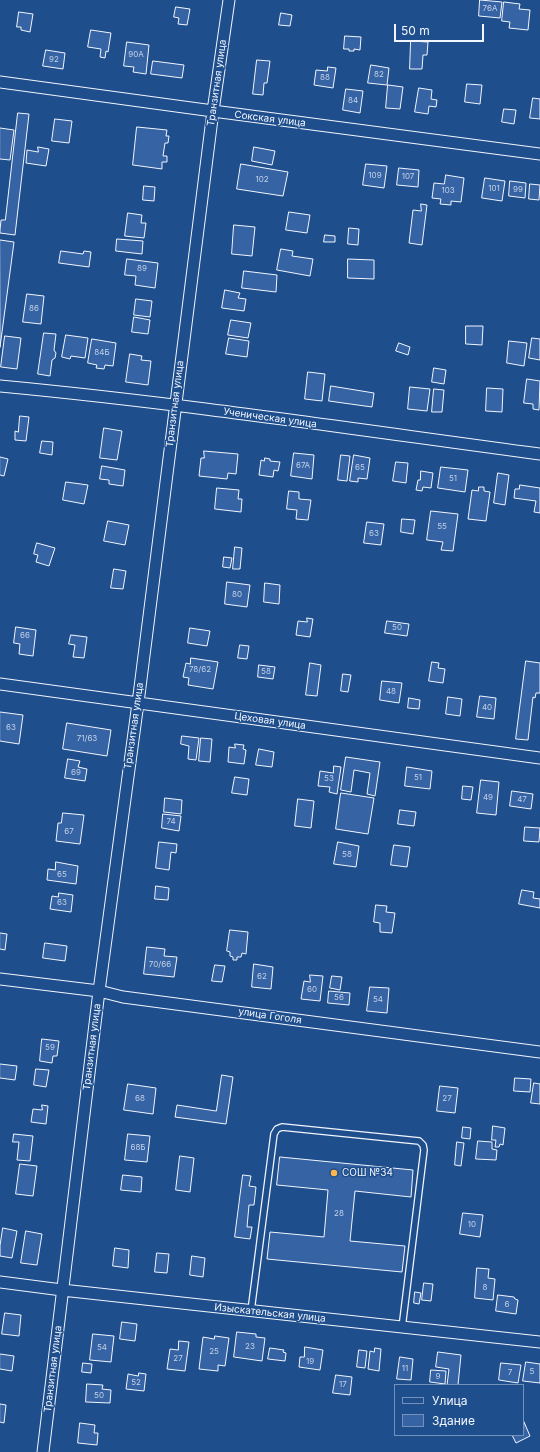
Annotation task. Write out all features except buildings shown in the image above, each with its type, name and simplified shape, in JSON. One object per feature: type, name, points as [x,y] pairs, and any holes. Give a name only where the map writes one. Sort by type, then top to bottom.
[{"type":"street","name":"Транзитная улица","points":[[42,1452],[99,991],[138,703],[213,111],[229,0]]},
{"type":"street","name":"Сокская улица","points":[[0,82],[540,154]]},
{"type":"street","name":"Ученическая улица","points":[[0,386],[175,405],[540,454]]},
{"type":"street","name":"Цеховая улица","points":[[0,684],[540,758]]},
{"type":"street","name":"улица Гоголя","points":[[0,979],[99,991],[131,998],[540,1052]]},
{"type":"street","name":"Изыскательская улица","points":[[0,1282],[402,1328],[540,1342]]},
{"type":"lane","points":[[251,1310],[274,1134],[278,1129],[282,1127],[419,1141],[423,1145],[424,1150],[402,1328]]},
{"type":"place","name":"СОШ №34","points":[[334,1173]]}]
